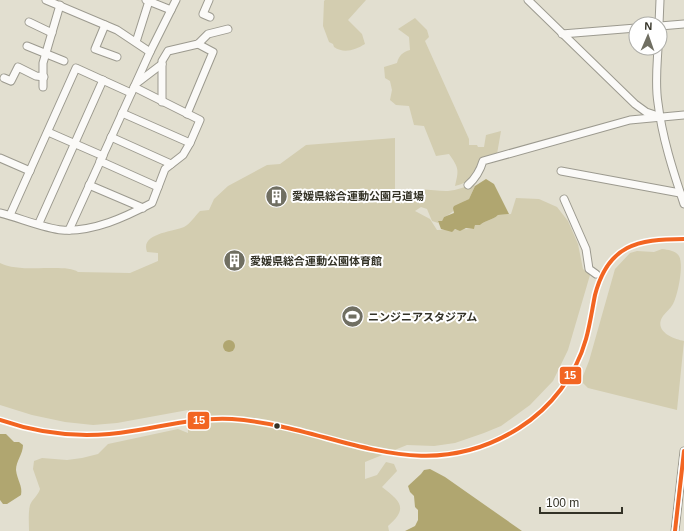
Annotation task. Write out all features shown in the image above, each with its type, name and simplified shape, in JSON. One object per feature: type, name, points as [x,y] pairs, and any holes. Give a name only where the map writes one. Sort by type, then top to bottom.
[{"type":"street","points":[[46,0],[58,3],[105,25],[136,42],[150,52]]},
{"type":"street","points":[[69,230],[150,52],[176,0]]},
{"type":"street","points":[[209,0],[203,14],[210,17]]},
{"type":"street","points":[[528,0],[634,104],[646,112],[660,117]]},
{"type":"street","points":[[659,16],[660,0]]},
{"type":"street","points":[[136,42],[148,1],[172,10]]},
{"type":"street","points":[[43,87],[44,77],[42,63],[52,32],[58,3]]},
{"type":"street","points":[[29,22],[52,32]]},
{"type":"street","points":[[668,25],[684,24]]},
{"type":"street","points":[[105,25],[95,49],[117,57]]},
{"type":"street","points":[[134,88],[162,64],[168,51],[198,44],[208,34],[228,29]]},
{"type":"street","points":[[562,34],[628,29]]},
{"type":"street","points":[[187,114],[213,52],[198,44]]},
{"type":"street","points":[[27,46],[64,61]]},
{"type":"street","points":[[658,56],[657,87],[663,136],[684,204]]},
{"type":"street","points":[[162,64],[162,102]]},
{"type":"street","points":[[4,78],[11,81],[18,68],[36,76],[44,77]]},
{"type":"street","points":[[0,212],[10,215],[39,223],[61,230],[78,230],[118,220],[152,203],[165,169],[183,155],[190,144],[200,120],[134,88],[103,80],[76,68],[10,215]]},
{"type":"street","points":[[39,223],[103,80]]},
{"type":"street","points":[[122,113],[190,144]]},
{"type":"street","points":[[468,184],[473,181],[481,170],[483,161],[624,122],[684,115]]},
{"type":"street","points":[[48,132],[158,187]]},
{"type":"street","points":[[111,137],[171,164]]},
{"type":"street","points":[[1,160],[30,172]]},
{"type":"street","points":[[561,171],[680,193]]},
{"type":"street","points":[[90,185],[143,208]]},
{"type":"street","points":[[564,199],[586,249],[589,269],[596,274]]},
{"type":"street","points":[[674,531],[680,511],[684,451]]},
{"type":"shaded area","points":[[325,0],[366,0],[348,20],[362,34],[365,44],[346,51],[334,47],[333,44],[329,42],[323,26]]},
{"type":"shaded area","points":[[415,18],[427,30],[429,37],[425,41],[469,139],[469,145],[484,147],[486,135],[501,131],[497,154],[482,159],[478,169],[472,177],[460,185],[455,186],[457,169],[449,154],[436,156],[424,126],[414,125],[409,106],[396,105],[390,100],[392,90],[390,81],[385,78],[384,67],[397,63],[402,54],[410,50],[409,37],[398,29]]},
{"type":"shaded area","points":[[395,138],[395,201],[401,204],[402,197],[411,191],[448,191],[473,184],[475,186],[469,199],[444,217],[442,221],[438,221],[438,223],[432,221],[427,209],[421,207],[415,211],[430,219],[437,230],[474,229],[475,225],[480,225],[498,215],[511,214],[516,198],[539,199],[557,207],[568,221],[578,244],[583,269],[590,275],[568,350],[553,381],[530,405],[501,426],[455,443],[434,446],[407,445],[365,462],[365,479],[377,475],[386,462],[394,464],[397,471],[382,487],[393,496],[400,505],[400,509],[395,520],[388,526],[389,531],[29,531],[30,505],[40,489],[33,469],[34,461],[42,458],[67,460],[82,458],[98,454],[108,444],[178,429],[188,433],[188,410],[117,423],[93,425],[65,422],[32,415],[0,405],[0,263],[19,268],[63,268],[72,269],[78,272],[130,273],[158,261],[158,253],[147,252],[146,246],[148,241],[153,237],[184,227],[191,222],[200,211],[209,210],[214,199],[228,186],[267,165],[280,164],[306,145]]},
{"type":"shaded area","points":[[486,179],[494,184],[509,214],[498,215],[480,225],[475,225],[474,229],[466,228],[460,231],[455,229],[452,232],[441,229],[438,221],[442,221],[444,217],[454,213],[454,206],[469,199],[475,186]]},
{"type":"shaded area","points":[[662,249],[676,253],[679,256],[681,266],[680,280],[675,300],[661,321],[662,330],[670,336],[684,341],[677,410],[588,388],[581,381],[589,361],[615,269],[630,253],[637,251],[654,252]]},
{"type":"shaded area","points":[[227,340],[231,340],[235,346],[231,352],[227,352],[223,348],[223,344]]},
{"type":"shaded area","points":[[0,434],[6,434],[14,442],[19,442],[23,445],[16,470],[21,495],[7,504],[3,504],[0,500]]},
{"type":"shaded area","points":[[430,469],[445,477],[522,531],[405,531],[415,526],[418,520],[418,510],[415,507],[414,496],[410,492],[408,486],[424,470]]},
{"type":"transit line","name":"15","points":[[0,420],[49,432],[98,435],[207,419],[232,419],[270,424],[376,450],[411,455],[446,455],[482,446],[519,428],[531,420],[542,411],[561,390],[582,352],[595,295],[601,278],[608,265],[616,255],[627,248],[639,244],[667,239],[684,239]]},
{"type":"transit line","name":"15","points":[[675,531],[684,451]]},
{"type":"place","name":"愛媛県総合運動公園弓道場","points":[[277,196]]},
{"type":"place","name":"愛媛県総合運動公園体育館","points":[[235,261]]},
{"type":"place","name":"ニンジニアスタジアム","points":[[352,317]]}]
